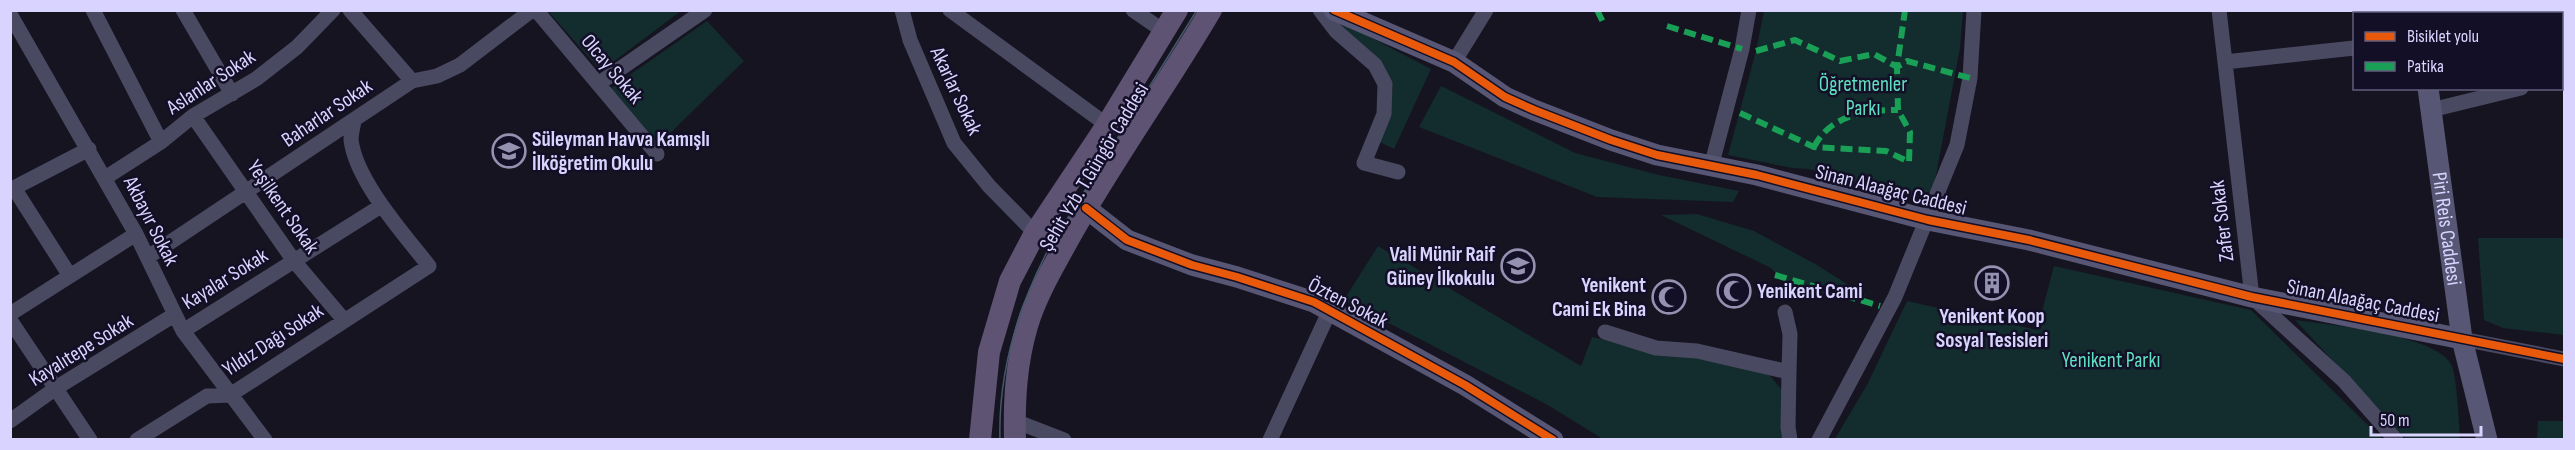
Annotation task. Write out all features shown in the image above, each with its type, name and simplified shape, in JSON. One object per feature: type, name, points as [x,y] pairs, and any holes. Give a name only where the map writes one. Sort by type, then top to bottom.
[{"type":"main road","name":"Şehit Yzb. T.Güngör Caddesi","points":[[981,440],[988,352],[1010,281],[1035,233],[1107,125],[1177,10]]},
{"type":"main road","name":"Şehit Yzb. T.Güngör Caddesi","points":[[1015,430],[1016,374],[1028,325],[1045,285],[1086,208],[1211,10]]},
{"type":"street","points":[[93,10],[161,142]]},
{"type":"street","name":"Aslanlar Sokak","points":[[105,178],[161,142],[194,116],[256,79],[297,47],[333,10]]},
{"type":"street","points":[[350,10],[412,81]]},
{"type":"street","name":"Baharlar Sokak","points":[[147,257],[412,81],[437,76],[460,65],[534,10]]},
{"type":"street","name":"Olcay Sokak","points":[[534,10],[657,154]]},
{"type":"street","points":[[598,84],[705,10]]},
{"type":"street","name":"Akarlar Sokak","points":[[902,10],[910,40],[954,143],[989,186],[1035,233]]},
{"type":"street","points":[[950,10],[1107,125]]},
{"type":"street","points":[[1133,10],[1165,32]]},
{"type":"street","points":[[1320,10],[1336,31],[1375,65],[1385,84],[1384,114],[1364,163],[1398,172]]},
{"type":"street","name":"Sinan Alaağaç Caddesi","points":[[1334,10],[1454,62],[1505,97],[1570,125],[1657,155],[1768,177],[1928,220],[2029,240],[2253,297],[2462,339]]},
{"type":"street","points":[[1454,62],[1486,10]]},
{"type":"street","points":[[1711,167],[1749,10]]},
{"type":"street","points":[[1819,440],[1895,297],[1957,145],[1970,78],[1974,10]]},
{"type":"street","name":"Zafer Sokak","points":[[2219,10],[2253,297]]},
{"type":"street","points":[[185,11],[232,94]]},
{"type":"street","name":"Akbayır Sokak","points":[[10,14],[136,234],[183,331],[265,440]]},
{"type":"street","points":[[2225,62],[2353,48]]},
{"type":"street","name":"Piri Reis Caddesi","points":[[2428,90],[2462,339],[2487,440]]},
{"type":"street","points":[[2431,110],[2513,90]]},
{"type":"street","name":"Yeşilkent Sokak","points":[[194,116],[294,261],[344,320]]},
{"type":"street","points":[[354,121],[351,139],[361,168],[381,206]]},
{"type":"street","points":[[70,276],[12,189],[89,149]]},
{"type":"street","name":"Kayalar Sokak","points":[[183,331],[381,206]]},
{"type":"street","name":"Yıldız Dağı Sokak","points":[[137,440],[207,396],[230,395],[429,266],[381,206]]},
{"type":"street","name":"Özten Sokak","points":[[1086,208],[1127,240],[1192,265],[1314,302],[1465,386],[1533,434],[1553,440]]},
{"type":"street","points":[[10,314],[136,234]]},
{"type":"street","points":[[2253,297],[2344,381],[2396,440]]},
{"type":"street","points":[[1270,440],[1330,310]]},
{"type":"street","points":[[1785,312],[1790,334],[1788,427],[1790,440]]},
{"type":"street","name":"Kayalıtepe Sokak","points":[[10,421],[57,388],[174,315]]},
{"type":"street","points":[[10,320],[90,440]]},
{"type":"street","points":[[1605,332],[1656,348],[1698,351],[1789,372]]},
{"type":"street","points":[[2462,339],[2565,359]]},
{"type":"street","points":[[1015,430],[1064,440]]},
{"type":"green space","points":[[548,11],[681,11],[601,71]]},
{"type":"green space","name":"Öğretmenler Parkı","points":[[1764,11],[1963,11],[1960,48],[1933,191],[1899,198],[1809,169],[1792,168],[1728,155],[1756,51]]},
{"type":"green space","points":[[1328,15],[1431,69],[1394,149],[1378,141],[1393,88],[1366,50]]},
{"type":"green space","points":[[707,21],[744,61],[658,145],[611,88]]},
{"type":"green space","points":[[1441,86],[1575,153],[1659,175],[1739,191],[1733,202],[1597,197],[1419,127]]},
{"type":"green space","points":[[1697,214],[1754,231],[1817,265],[1866,296],[1797,296],[1771,268],[1661,215]]},
{"type":"green space","points":[[2478,238],[2564,238],[2564,335],[2503,328],[2484,320]]},
{"type":"green space","points":[[1378,246],[1581,366],[1592,337],[1666,354],[1697,354],[1767,372],[1781,389],[1782,439],[1603,439],[1546,404],[1344,300]]},
{"type":"green space","name":"Yenikent Parkı","points":[[2054,266],[2251,310],[2382,439],[1835,439],[1868,383],[1907,301],[2037,330]]},
{"type":"green space","points":[[2295,320],[2381,333],[2426,346],[2443,355],[2454,372],[2460,439],[2406,439]]},
{"type":"green space","points":[[2538,421],[2564,421],[2564,439],[2537,439]]},
{"type":"tram line","points":[[1000,440],[1002,390],[1006,366],[1019,318],[1037,272],[1048,250],[1197,10]]},
{"type":"marked path","points":[[1597,10],[1604,24]]},
{"type":"marked path","points":[[1740,113],[1814,147],[1886,151],[1909,162],[1910,132],[1898,110],[1897,67],[1905,10]]},
{"type":"marked path","points":[[1667,26],[1742,49]]},
{"type":"marked path","points":[[1756,51],[1795,40],[1840,61],[1874,54],[1897,67],[1907,61],[1970,78]]},
{"type":"marked path","points":[[1814,147],[1829,128],[1850,116],[1874,111],[1898,110]]},
{"type":"marked path","points":[[1775,275],[1880,306]]},
{"type":"cycle path","points":[[1334,10],[1454,62],[1505,97],[1611,140],[1657,155],[1757,175],[1928,220],[2029,240],[2252,297],[2564,359]]},
{"type":"cycle path","points":[[1086,208],[1127,240],[1192,265],[1314,302],[1465,385],[1553,440]]},
{"type":"place","name":"Süleyman Havva Kamışlı İlköğretim Okulu","points":[[509,151]]},
{"type":"place","name":"Vali Münir Raif Güney İlkokulu","points":[[1518,266]]},
{"type":"place","name":"Yenikent Koop Sosyal Tesisleri","points":[[1992,283]]},
{"type":"place","name":"Yenikent Cami","points":[[1734,291]]},
{"type":"place","name":"Yenikent Cami Ek Bina","points":[[1669,297]]}]
